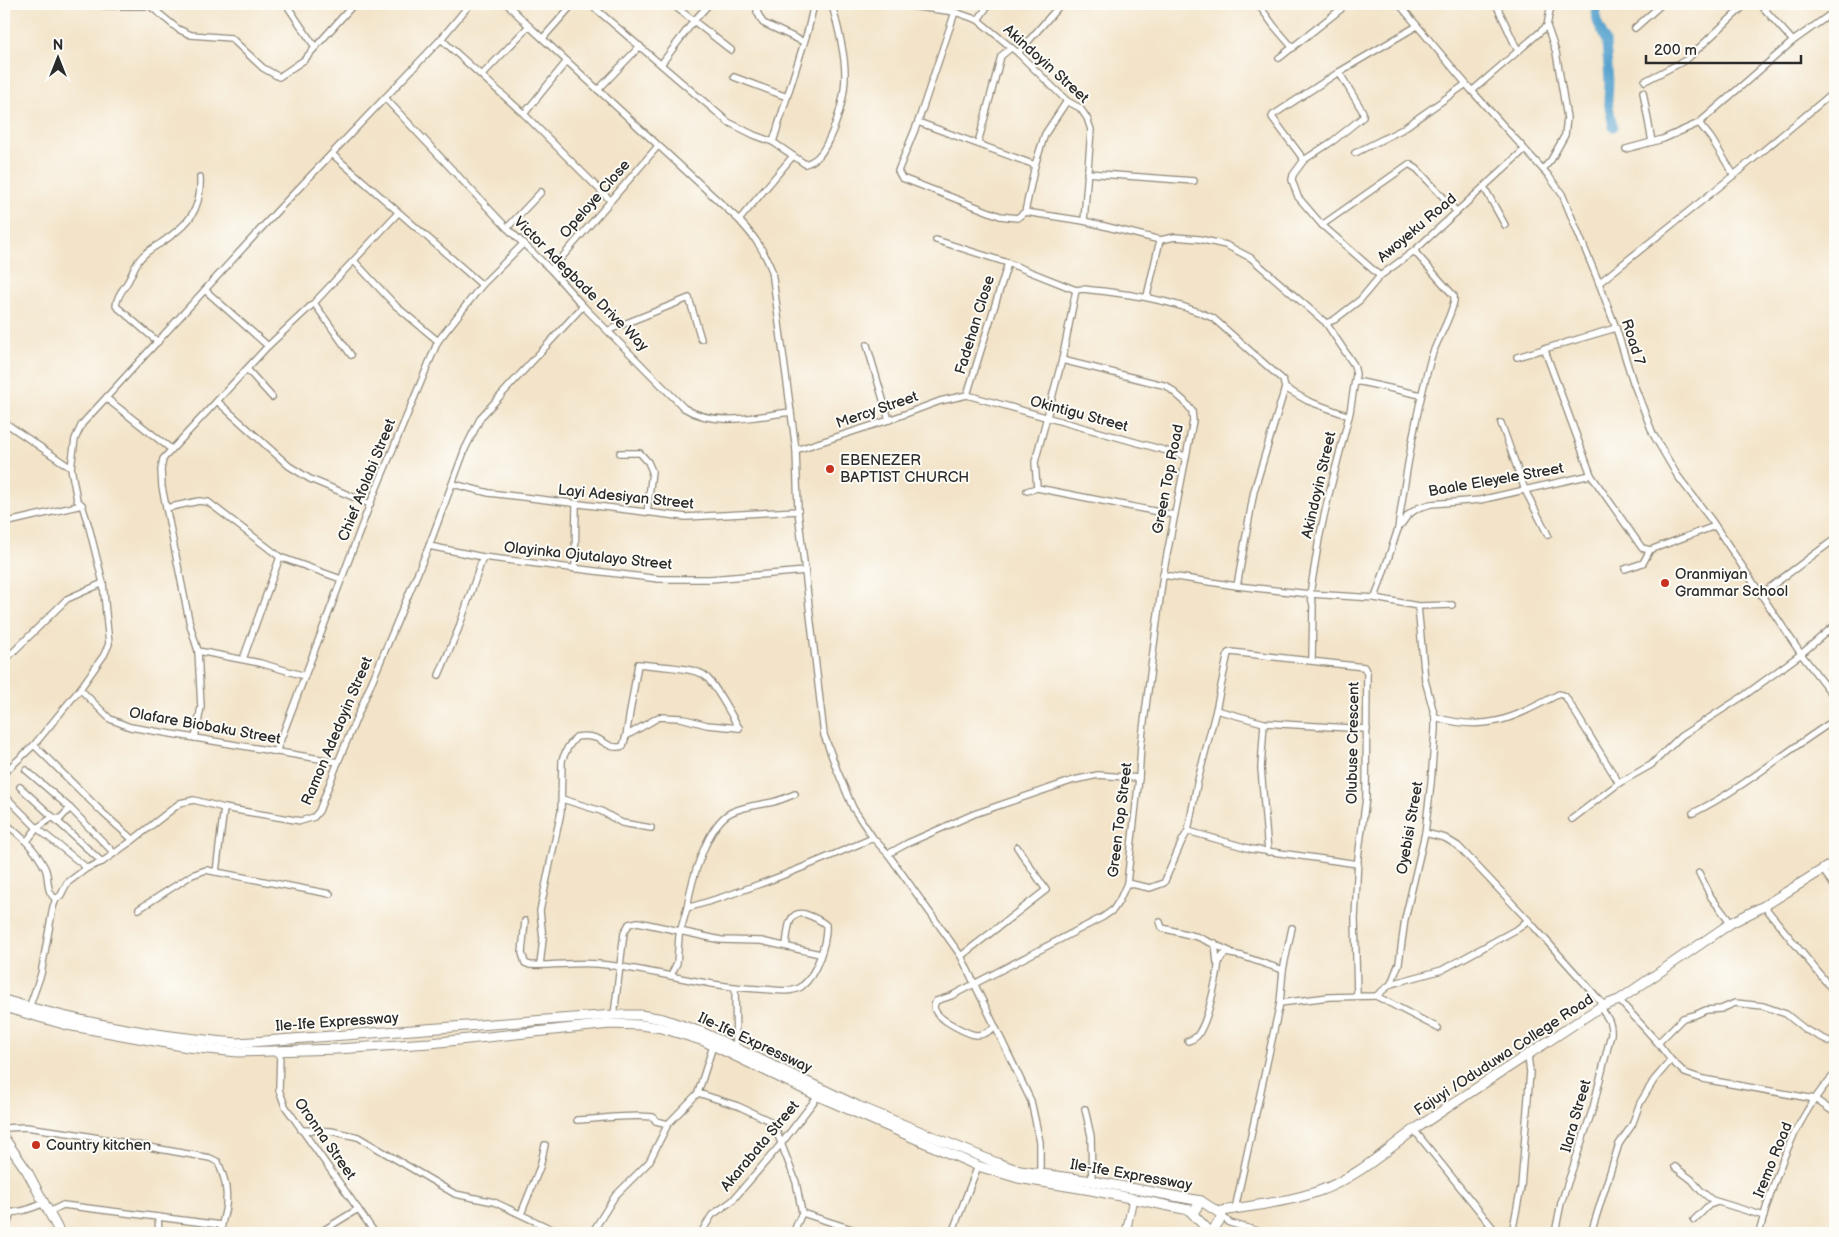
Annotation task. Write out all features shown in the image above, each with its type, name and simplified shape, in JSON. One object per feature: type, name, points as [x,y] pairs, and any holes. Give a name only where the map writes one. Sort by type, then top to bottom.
[{"type":"main road","name":"Fajuyi /Oduduwa College Road","points":[[1220,1214],[1234,1209],[1287,1200],[1318,1192],[1338,1183],[1414,1130],[1602,1006],[1619,1000],[1731,924],[1835,862]]},
{"type":"main road","name":"Ile-Ife Expressway","points":[[4,1000],[67,1018],[189,1039],[238,1043],[614,1014],[663,1019],[704,1033],[858,1106],[962,1149],[1040,1177],[1189,1210],[1194,1210],[1201,1202]]},
{"type":"main road","name":"Ile-Ife Expressway","points":[[4,1007],[67,1025],[188,1047],[238,1052],[337,1049],[430,1043],[610,1024],[662,1028],[713,1046],[818,1096],[978,1166],[1018,1178],[1040,1177],[1092,1181],[1201,1202]]},
{"type":"main road","points":[[4,1138],[27,1172],[60,1233]]},
{"type":"main road","points":[[1189,1210],[1211,1233],[1220,1214],[1201,1202]]},
{"type":"street","points":[[89,4],[150,6],[178,28],[191,35],[231,38],[262,68],[279,77],[304,60],[354,4]]},
{"type":"street","points":[[286,4],[315,47]]},
{"type":"street","points":[[4,773],[34,745],[80,689],[104,655],[109,644],[103,583],[82,505],[78,500],[71,468],[75,438],[82,424],[278,210],[441,39],[470,4]]},
{"type":"street","points":[[507,4],[567,62],[739,220],[765,252],[772,271],[796,450],[798,511],[824,735],[854,808],[961,956],[1031,1101],[1040,1142],[1040,1177]]},
{"type":"street","points":[[544,38],[573,4]]},
{"type":"street","points":[[590,4],[662,63],[728,122],[772,142],[806,164],[814,162],[823,151],[834,127],[845,85],[843,45],[833,9]]},
{"type":"street","points":[[672,4],[731,50]]},
{"type":"street","points":[[662,63],[693,22],[710,4]]},
{"type":"street","points":[[758,4],[757,12],[763,23],[804,42]]},
{"type":"street","points":[[772,142],[787,98],[814,4]]},
{"type":"street","points":[[895,4],[955,12],[978,20],[989,4]]},
{"type":"street","points":[[1018,53],[1061,4]]},
{"type":"street","points":[[1258,4],[1293,48]]},
{"type":"street","points":[[1279,58],[1341,9],[1342,4]]},
{"type":"street","name":"Road 7","points":[[1399,4],[1472,91],[1543,169],[1562,194],[1616,328],[1652,434],[1677,475],[1802,654],[1834,693]]},
{"type":"street","points":[[1496,4],[1518,50]]},
{"type":"street","points":[[1543,169],[1551,160],[1565,135],[1567,118],[1556,52],[1547,26],[1550,10],[1554,4]]},
{"type":"street","points":[[1635,28],[1662,4]]},
{"type":"street","points":[[1645,81],[1686,60],[1746,4]]},
{"type":"street","points":[[1760,4],[1793,41]]},
{"type":"street","points":[[1626,149],[1663,139],[1699,123],[1793,41],[1835,11]]},
{"type":"street","points":[[955,12],[918,122],[1035,165]]},
{"type":"street","points":[[1830,16],[1835,23]]},
{"type":"street","name":"Akindoyin Street","points":[[978,20],[1018,53],[1068,100],[1080,108],[1087,118],[1091,130],[1084,221]]},
{"type":"street","points":[[482,75],[529,26]]},
{"type":"street","points":[[1304,160],[1272,117],[1273,115],[1339,72],[1417,26]]},
{"type":"street","points":[[1472,91],[1547,26]]},
{"type":"street","points":[[441,39],[524,114],[610,200]]},
{"type":"street","points":[[598,90],[640,46]]},
{"type":"street","points":[[978,143],[1001,56],[1011,48]]},
{"type":"street","points":[[524,114],[567,62]]},
{"type":"street","points":[[1339,72],[1363,112],[1363,117],[1333,141],[1304,160],[1293,175],[1293,185],[1298,197],[1322,225],[1380,276]]},
{"type":"street","points":[[734,77],[787,98]]},
{"type":"street","points":[[1355,153],[1401,130],[1466,84]]},
{"type":"street","points":[[1599,283],[1835,91]]},
{"type":"street","points":[[1643,92],[1652,142]]},
{"type":"street","name":"Victor Adegbade Drive Way","points":[[385,98],[507,228],[551,270],[583,306],[609,330],[684,408],[706,417],[729,419],[791,412]]},
{"type":"street","points":[[1025,212],[1035,165],[1045,134],[1068,100]]},
{"type":"street","name":"Akindoyin Street","points":[[918,122],[898,171],[902,178],[1000,216],[1017,218],[1025,212],[1084,221],[1160,240],[1175,236],[1199,238],[1226,245],[1251,258],[1326,323],[1354,365],[1356,374],[1349,416],[1329,494],[1310,594],[1313,605],[1312,660]]},
{"type":"street","points":[[1699,123],[1711,138],[1734,175]]},
{"type":"street","name":"Opeloye Close","points":[[551,270],[658,146]]},
{"type":"street","name":"Awoyeku Road","points":[[1326,323],[1334,320],[1360,300],[1380,276],[1414,251],[1524,150]]},
{"type":"street","points":[[332,154],[482,285]]},
{"type":"street","points":[[739,220],[793,156]]},
{"type":"street","points":[[1322,225],[1409,164],[1417,169],[1457,212]]},
{"type":"street","points":[[1087,173],[1194,180]]},
{"type":"street","points":[[158,342],[116,306],[116,301],[140,258],[188,222],[197,205],[200,178]]},
{"type":"street","points":[[1484,187],[1505,225]]},
{"type":"street","points":[[507,228],[541,192]]},
{"type":"street","points":[[195,738],[201,707],[201,675],[198,651],[190,625],[162,487],[161,470],[163,459],[268,346],[314,303],[398,213]]},
{"type":"street","points":[[936,240],[1008,263],[1076,290],[1083,289],[1147,296],[1213,318],[1283,380],[1285,388],[1254,491],[1237,586]]},
{"type":"street","points":[[1147,296],[1160,240]]},
{"type":"street","name":"Chief Afolabi Street","points":[[276,752],[370,504],[438,341],[482,285],[524,243]]},
{"type":"street","points":[[1398,529],[1407,463],[1421,396],[1434,348],[1454,301],[1454,296],[1414,251]]},
{"type":"street","points":[[354,261],[396,306],[438,341]]},
{"type":"street","name":"Fadehan Close","points":[[967,395],[1008,263]]},
{"type":"street","points":[[205,290],[268,346]]},
{"type":"street","points":[[1037,488],[1036,462],[1062,360],[1076,290]]},
{"type":"street","points":[[609,330],[688,298],[701,339]]},
{"type":"street","points":[[314,303],[351,355]]},
{"type":"street","name":"Ramon Adedoyin Street","points":[[29,1008],[41,974],[56,899],[62,895],[67,883],[87,868],[102,862],[180,803],[194,800],[224,808],[293,820],[314,817],[319,811],[429,546],[465,450],[481,417],[583,306]]},
{"type":"street","points":[[1517,357],[1616,328]]},
{"type":"street","points":[[868,345],[889,420]]},
{"type":"street","points":[[1544,348],[1591,475],[1642,548],[1650,550],[1714,526]]},
{"type":"street","name":"Green Top Road","points":[[1062,360],[1167,386],[1192,411],[1193,421],[1163,575]]},
{"type":"street","points":[[247,369],[272,398]]},
{"type":"street","points":[[1355,382],[1421,396]]},
{"type":"street","points":[[1285,388],[1308,401],[1349,416]]},
{"type":"street","name":"Okintigu Street","points":[[967,395],[1186,456]]},
{"type":"street","name":"Mercy Street","points":[[796,450],[889,420],[940,401],[967,395]]},
{"type":"street","points":[[106,398],[171,449]]},
{"type":"street","points":[[217,401],[289,466],[310,479],[370,504]]},
{"type":"street","points":[[4,422],[71,468]]},
{"type":"street","points":[[1501,423],[1525,490],[1548,535]]},
{"type":"street","points":[[620,453],[640,453],[648,462],[652,471],[647,513]]},
{"type":"street","name":"Baale Eleyele Street","points":[[1375,598],[1398,529],[1408,515],[1418,508],[1431,504],[1480,500],[1591,475]]},
{"type":"street","name":"Layi Adesiyan Street","points":[[452,484],[489,493],[701,518],[798,511]]},
{"type":"street","points":[[1027,491],[1037,488],[1174,515]]},
{"type":"street","points":[[166,508],[199,501],[208,502],[280,557],[341,580]]},
{"type":"street","points":[[575,569],[576,504]]},
{"type":"street","points":[[4,523],[82,505]]},
{"type":"street","points":[[1761,594],[1835,539]]},
{"type":"street","name":"Olayinka Ojutalayo Street","points":[[429,546],[483,557],[659,579],[710,579],[806,571]]},
{"type":"street","points":[[1625,568],[1643,564],[1650,550]]},
{"type":"street","points":[[243,659],[280,557]]},
{"type":"street","points":[[439,675],[458,630],[483,557]]},
{"type":"street","points":[[1163,575],[1310,594],[1375,598],[1418,606],[1452,605]]},
{"type":"street","name":"Green Top Street","points":[[995,1027],[984,1034],[974,1035],[941,1018],[936,1013],[934,1006],[936,1001],[951,996],[1103,917],[1113,910],[1119,901],[1126,883],[1139,778],[1141,745],[1163,575]]},
{"type":"street","points":[[4,659],[67,598],[103,583]]},
{"type":"street","name":"Oyebisi Street","points":[[1391,984],[1399,963],[1405,919],[1425,833],[1431,783],[1435,717],[1426,680],[1418,606]]},
{"type":"street","points":[[1572,819],[1619,783],[1651,765],[1681,736],[1745,696],[1802,654],[1835,625]]},
{"type":"street","points":[[198,651],[243,659],[304,676]]},
{"type":"street","name":"Olubuse Crescent","points":[[1126,883],[1150,888],[1164,883],[1188,831],[1197,784],[1228,653],[1312,660],[1364,667],[1366,669],[1367,729],[1366,798],[1358,864],[1355,919],[1357,996]]},
{"type":"street","points":[[540,965],[543,939],[540,905],[561,812],[562,760],[568,747],[576,737],[596,738],[611,747],[618,748],[623,746],[638,664],[694,671],[704,675],[715,686],[739,728],[659,717],[626,736]]},
{"type":"street","name":"Olafare Biobaku Street","points":[[80,689],[110,719],[130,727],[338,762]]},
{"type":"street","points":[[1435,717],[1454,723],[1482,723],[1507,720],[1558,694],[1562,694],[1619,783]]},
{"type":"street","points":[[1216,710],[1264,723],[1367,729]]},
{"type":"street","points":[[1692,812],[1714,802],[1740,786],[1802,740],[1835,720]]},
{"type":"street","points":[[1264,723],[1261,768],[1268,852]]},
{"type":"street","points":[[34,745],[133,840]]},
{"type":"street","points":[[26,770],[70,808],[114,853]]},
{"type":"street","points":[[888,854],[908,843],[974,814],[1074,780],[1098,774],[1139,778]]},
{"type":"street","points":[[20,787],[102,862]]},
{"type":"street","points":[[671,975],[677,963],[680,931],[687,908],[691,884],[701,857],[718,822],[730,813],[746,806],[776,802],[796,794]]},
{"type":"street","points":[[6,797],[37,828],[87,868]]},
{"type":"street","points":[[562,799],[601,812],[622,823],[651,828]]},
{"type":"street","points":[[53,817],[60,819],[70,808]]},
{"type":"street","points":[[216,872],[224,808]]},
{"type":"street","points":[[27,841],[37,828],[53,817]]},
{"type":"street","points":[[4,822],[27,841],[43,864],[49,878],[49,892],[51,897],[56,899]]},
{"type":"street","points":[[1188,831],[1251,849],[1358,864]]},
{"type":"street","name":"Ilara Street","points":[[1425,833],[1445,838],[1458,846],[1528,920],[1602,1006],[1612,1026],[1593,1108],[1561,1203],[1555,1233]]},
{"type":"street","points":[[687,908],[717,899],[874,838]]},
{"type":"street","points":[[961,956],[1046,890],[1017,847]]},
{"type":"street","points":[[1822,869],[1835,887]]},
{"type":"street","points":[[139,909],[198,872],[206,870],[330,894]]},
{"type":"street","points":[[1699,873],[1711,897],[1731,924]]},
{"type":"street","points":[[1764,906],[1835,993]]},
{"type":"street","points":[[525,921],[522,957],[525,963],[540,965],[596,963],[735,988],[784,990],[800,987],[815,969],[826,933],[826,925],[816,917],[798,912],[794,914],[786,946]]},
{"type":"street","points":[[1376,996],[1391,984],[1442,970],[1520,928],[1528,920]]},
{"type":"street","points":[[614,1014],[624,932],[629,924],[638,922],[721,940],[761,942],[820,954]]},
{"type":"street","points":[[1160,922],[1162,928],[1198,937],[1242,956],[1283,970]]},
{"type":"street","points":[[1234,1209],[1280,1003],[1283,970],[1292,928]]},
{"type":"street","points":[[1214,943],[1218,968]]},
{"type":"street","points":[[1188,1041],[1197,1037],[1202,1025],[1210,1001],[1219,960],[1226,953],[1242,956]]},
{"type":"street","points":[[735,988],[736,1049]]},
{"type":"street","points":[[1280,1003],[1329,997],[1376,996],[1438,1028]]},
{"type":"street","points":[[1619,1000],[1671,1060],[1685,1073],[1703,1079],[1814,1098],[1835,1113]]},
{"type":"street","points":[[1658,1043],[1683,1018],[1706,1010],[1721,1009],[1735,1003],[1763,1006],[1786,1014],[1806,1030],[1835,1044]]},
{"type":"street","points":[[592,1233],[616,1196],[649,1162],[668,1124],[698,1093],[713,1046]]},
{"type":"street","name":"Oronna Street","points":[[280,1051],[279,1090],[285,1106],[374,1233]]},
{"type":"street","points":[[1512,1233],[1521,1187],[1530,1072],[1528,1056]]},
{"type":"street","points":[[1591,1233],[1619,1144],[1632,1125],[1640,1103],[1654,1080],[1671,1060]]},
{"type":"street","name":"Iremo Road","points":[[1759,1233],[1775,1180],[1796,1132],[1814,1098],[1835,1074]]},
{"type":"street","points":[[698,1093],[738,1106],[768,1120],[776,1130],[796,1182],[802,1213],[794,1233]]},
{"type":"street","name":"Akarabata Street","points":[[700,1233],[712,1215],[732,1201],[781,1144],[818,1096]]},
{"type":"street","points":[[1085,1110],[1091,1136],[1092,1181]]},
{"type":"street","points":[[577,1120],[636,1115],[653,1117],[656,1121],[668,1124]]},
{"type":"street","points":[[4,1128],[26,1127],[76,1134],[210,1158],[218,1162],[226,1183],[226,1206],[221,1233]]},
{"type":"street","points":[[301,1130],[331,1131],[358,1137],[454,1194],[494,1202],[560,1233]]},
{"type":"street","points":[[1414,1130],[1497,1233]]},
{"type":"street","points":[[522,1214],[540,1168],[545,1145]]},
{"type":"street","points":[[952,1233],[978,1166]]},
{"type":"street","points":[[1675,1167],[1696,1183],[1701,1192],[1718,1202],[1764,1216]]},
{"type":"street","points":[[1126,1233],[1133,1198]]},
{"type":"street","points":[[1694,1220],[1710,1205],[1718,1202]]},
{"type":"street","points":[[4,1212],[12,1213],[27,1210],[45,1203]]},
{"type":"street","points":[[49,1212],[63,1206],[221,1225]]},
{"type":"street","points":[[319,1233],[358,1208]]},
{"type":"street","points":[[4,1231],[12,1213]]},
{"type":"street","points":[[802,1213],[864,1233]]},
{"type":"street","points":[[1220,1214],[1230,1223],[1265,1233]]},
{"type":"street","points":[[158,1217],[159,1233]]},
{"type":"waterway","points":[[1599,4],[1595,8],[1597,21],[1606,42],[1609,81],[1608,101],[1613,127]]},
{"type":"place","name":"EBENEZER BAPTIST CHURCH","points":[[830,469]]},
{"type":"place","name":"Oranmiyan Grammar School","points":[[1665,583]]},
{"type":"place","name":"Country kitchen","points":[[36,1145]]}]
